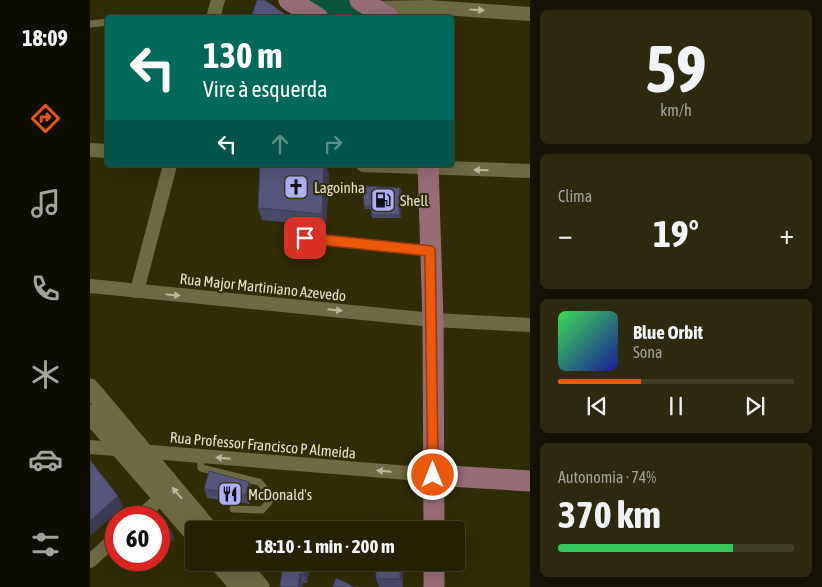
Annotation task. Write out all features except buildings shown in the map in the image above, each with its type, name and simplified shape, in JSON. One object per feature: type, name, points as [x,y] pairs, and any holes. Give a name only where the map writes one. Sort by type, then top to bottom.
[{"type":"main road","points":[[289,0],[313,15]]},
{"type":"main road","points":[[428,167],[433,320],[434,521]]},
{"type":"main road","points":[[90,388],[201,521]]},
{"type":"main road","points":[[90,414],[185,524]]},
{"type":"main road","points":[[433,475],[530,481]]},
{"type":"main road","points":[[226,571],[240,587]]},
{"type":"main road","points":[[246,571],[260,587]]},
{"type":"main road","points":[[434,571],[434,587]]},
{"type":"street","points":[[214,15],[218,0]]},
{"type":"street","points":[[374,8],[530,14]]},
{"type":"street","points":[[90,150],[105,151]]},
{"type":"street","points":[[137,291],[169,167]]},
{"type":"street","points":[[428,167],[530,171]]},
{"type":"street","name":"Rua Major Martiniano Azevedo","points":[[90,286],[433,320],[530,325]]},
{"type":"street","name":"Rua Professor Francisco P Almeida","points":[[90,447],[433,475]]},
{"type":"street","points":[[152,506],[162,497]]},
{"type":"street","points":[[90,561],[105,548]]},
{"type":"lane","points":[[90,24],[105,22]]},
{"type":"lane","points":[[305,238],[430,251]]},
{"type":"lane","points":[[200,456],[201,468],[258,482],[270,494],[269,502],[262,510],[233,509]]},
{"type":"green space","points":[[304,0],[354,0],[379,15],[330,15]]},
{"type":"place","name":"Lagoinha","points":[[296,187]]},
{"type":"place","name":"Shell","points":[[383,200]]},
{"type":"place","name":"McDonald's","points":[[230,494]]},
{"type":"route","points":[[305,238],[430,251],[433,320],[433,475]]}]
